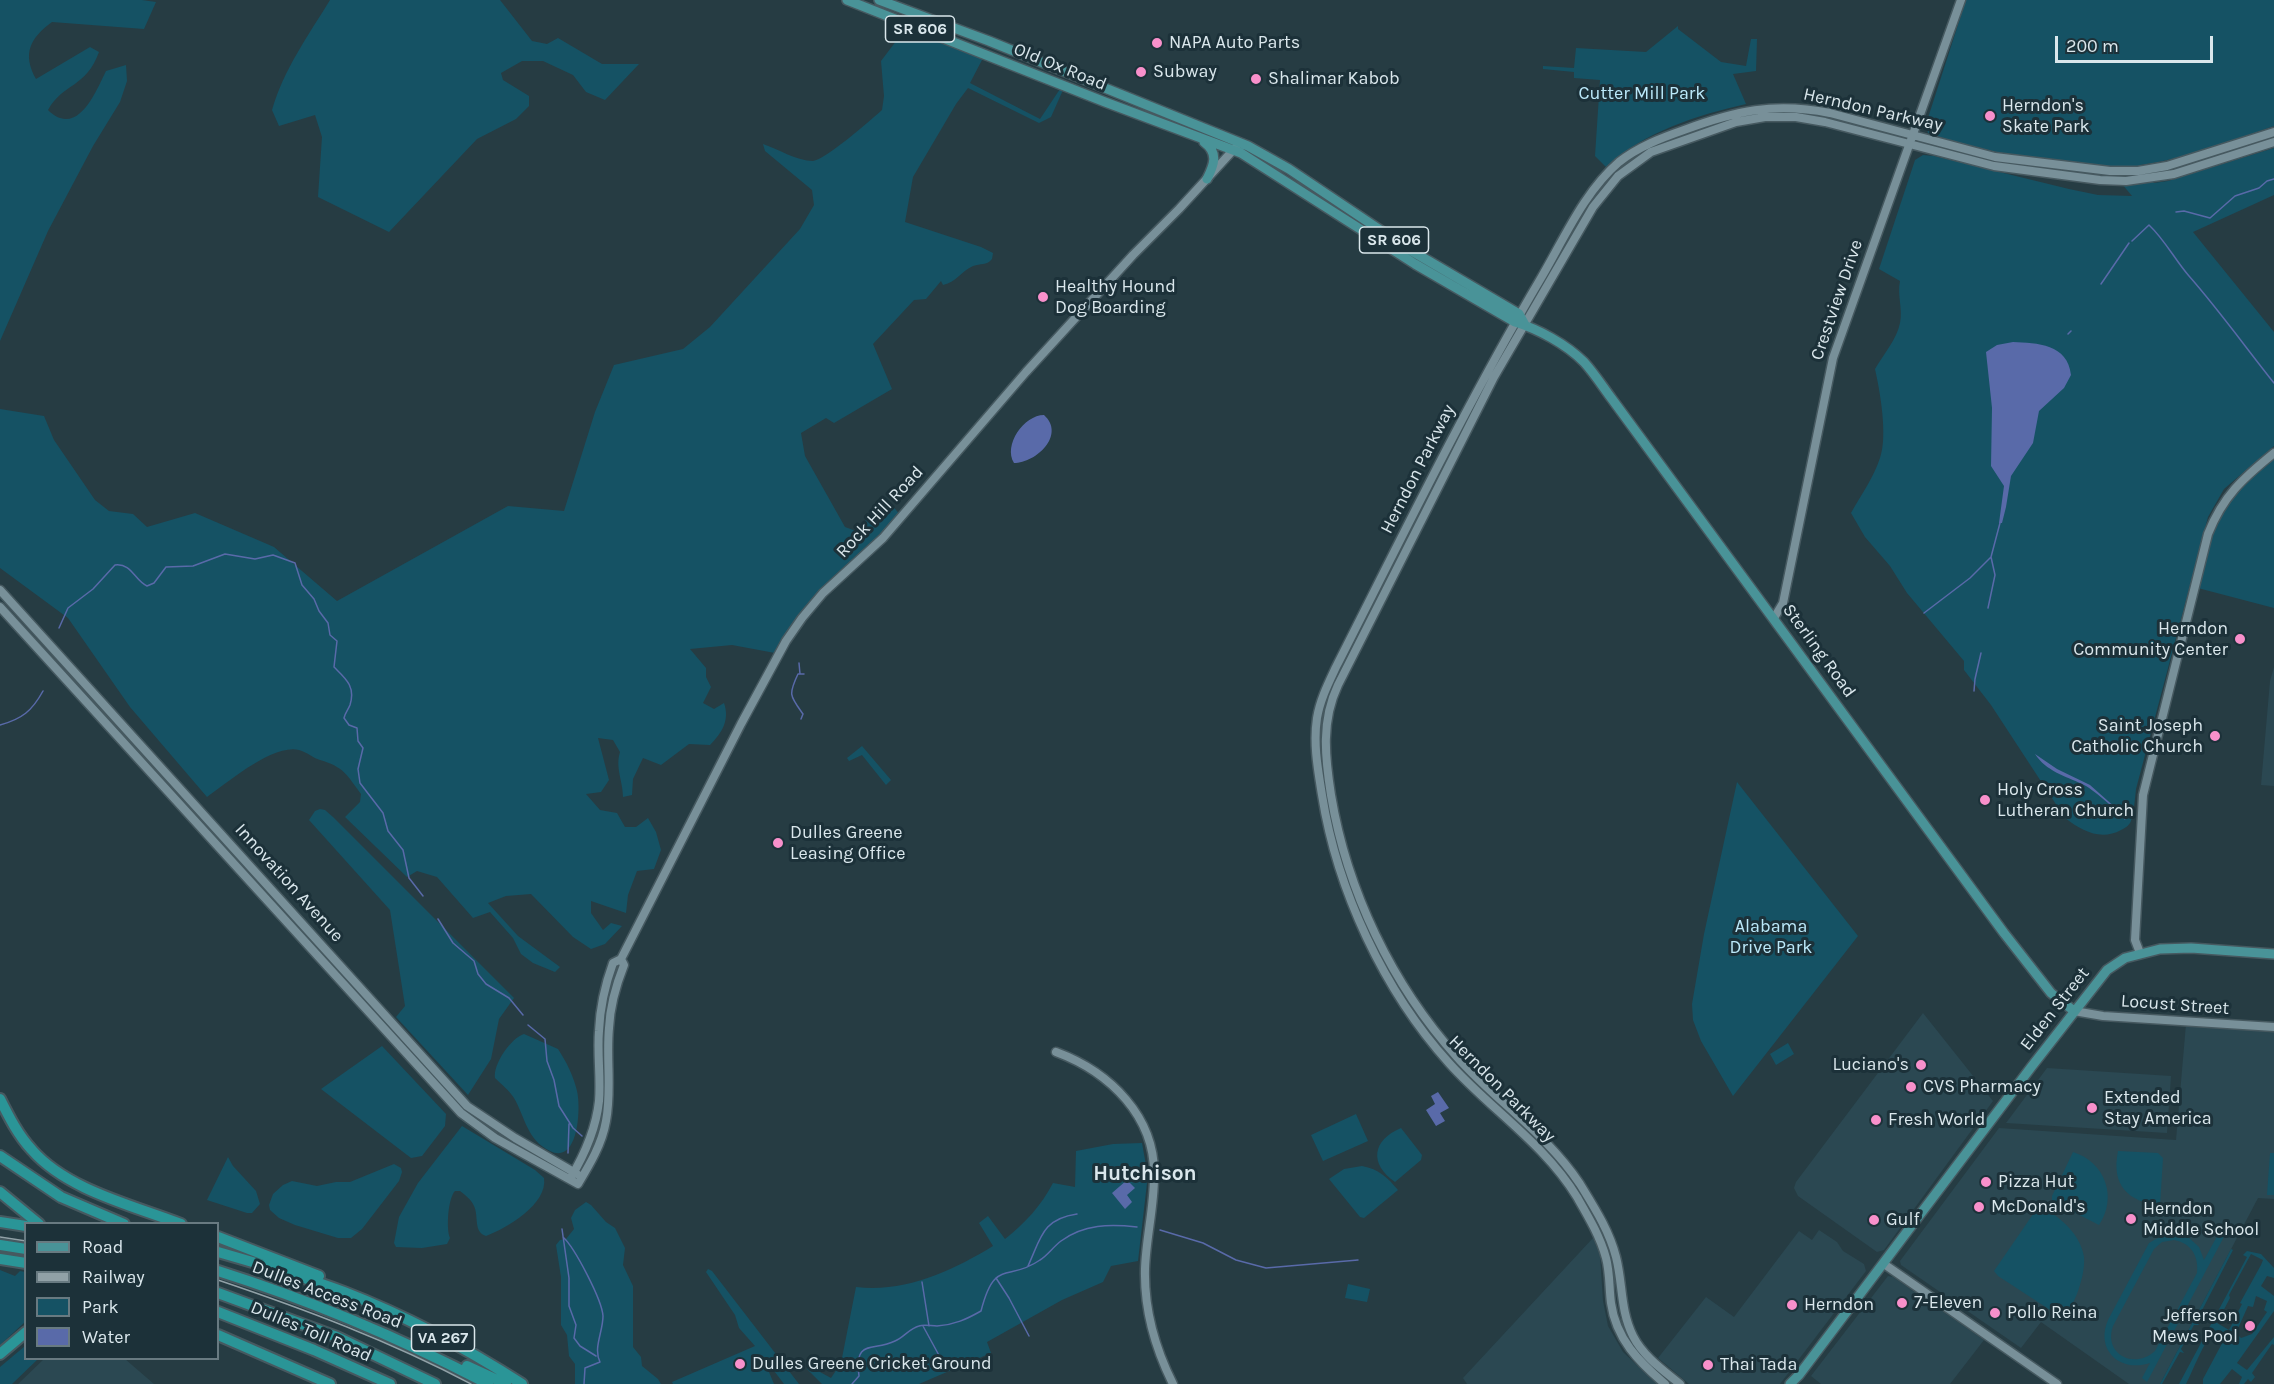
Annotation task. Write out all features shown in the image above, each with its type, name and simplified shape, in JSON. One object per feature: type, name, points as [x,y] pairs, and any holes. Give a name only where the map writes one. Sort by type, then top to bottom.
[{"type":"highway","points":[[0,1099],[24,1141],[58,1173],[98,1192],[176,1222]]},
{"type":"highway","points":[[0,1156],[61,1197],[119,1222]]},
{"type":"highway","points":[[0,1192],[36,1222]]},
{"type":"highway","points":[[0,1222],[24,1226]]},
{"type":"highway","points":[[219,1237],[325,1278],[361,1299]]},
{"type":"highway","points":[[0,1245],[24,1249]]},
{"type":"highway","name":"VA 267","points":[[219,1252],[307,1279],[361,1299],[441,1336],[522,1384]]},
{"type":"highway","points":[[0,1259],[24,1263]]},
{"type":"highway","name":"Dulles Access Road","points":[[219,1271],[333,1313],[422,1351],[488,1384]]},
{"type":"highway","name":"Dulles Access Road","points":[[219,1293],[301,1323],[372,1353],[435,1384]]},
{"type":"highway","name":"Dulles Toll Road","points":[[219,1312],[314,1350],[390,1384]]},
{"type":"highway","points":[[333,1313],[366,1322],[506,1384]]},
{"type":"highway","points":[[0,1354],[24,1334]]},
{"type":"highway","points":[[219,1335],[330,1384]]},
{"type":"highway","points":[[372,1353],[424,1384]]},
{"type":"main road","name":"Old Ox Road","points":[[847,0],[1194,136],[1237,146],[1415,264],[1517,318]]},
{"type":"main road","name":"Old Ox Road","points":[[879,0],[989,41],[1237,146],[1273,159],[1517,318]]},
{"type":"main road","name":"Crestview Drive","points":[[1774,618],[1783,603],[1833,358],[1961,0]]},
{"type":"main road","name":"Herndon Parkway","points":[[1665,1384],[1635,1357],[1620,1332],[1613,1315],[1608,1268],[1603,1250],[1590,1221],[1566,1182],[1536,1145],[1475,1090],[1443,1056],[1376,957],[1342,879],[1329,831],[1320,783],[1316,738],[1317,719],[1324,693],[1474,395],[1517,318],[1593,191],[1621,161],[1646,145],[1723,116],[1775,107],[1823,112],[1963,159],[2013,169],[2118,181],[2152,179],[2174,174],[2274,142]]},
{"type":"main road","name":"Herndon Parkway","points":[[1680,1384],[1644,1353],[1633,1336],[1621,1304],[1617,1266],[1610,1239],[1579,1182],[1541,1136],[1456,1057],[1393,967],[1372,928],[1353,884],[1329,783],[1325,731],[1334,694],[1494,377],[1598,199],[1618,176],[1651,152],[1726,125],[1776,117],[1815,120],[1995,157],[2119,171],[2167,166],[2274,132]]},
{"type":"main road","points":[[1194,136],[1210,146],[1214,154],[1213,165],[1207,179]]},
{"type":"main road","name":"Rock Hill Road","points":[[572,1176],[591,1138],[597,1113],[598,1032],[603,997],[614,963],[621,959],[786,641],[822,594],[883,538],[1050,346],[1237,146]]},
{"type":"main road","points":[[1517,318],[1525,325]]},
{"type":"main road","name":"Sterling Road","points":[[1525,325],[1566,348],[1584,362],[2030,968],[2051,993],[2074,1011]]},
{"type":"main road","points":[[2140,953],[2135,940],[2143,795],[2208,534],[2220,508],[2236,485],[2274,453]]},
{"type":"main road","name":"Innovation Avenue","points":[[0,591],[216,826],[467,1106],[580,1181],[595,1155],[606,1121],[610,1093],[609,1028],[614,999]]},
{"type":"main road","name":"Innovation Avenue","points":[[0,608],[442,1094],[481,1129],[572,1176]]},
{"type":"main road","name":"Elden Street","points":[[1794,1383],[2107,970],[2126,958],[2160,949],[2180,948],[2274,954]]},
{"type":"main road","name":"Rock Hill Road","points":[[614,999],[624,966],[621,959]]},
{"type":"main road","name":"Locust Street","points":[[2074,1011],[2103,1016],[2274,1028]]},
{"type":"main road","points":[[1056,1052],[1091,1069],[1118,1090],[1132,1107],[1148,1137],[1154,1162],[1154,1178],[1145,1268],[1147,1304],[1156,1343],[1173,1384]]},
{"type":"main road","points":[[1884,1264],[2057,1384]]},
{"type":"shaded area","points":[[2274,667],[2274,786],[2261,785],[2270,681]]},
{"type":"shaded area","points":[[1923,1013],[1993,1101],[1884,1250],[1877,1252],[1798,1196],[1794,1188],[1796,1182]]},
{"type":"shaded area","name":"Herndon Middle School","points":[[2186,1024],[2274,1030],[2274,1199],[2258,1198],[2160,1384],[2129,1384],[2041,1322],[2021,1348],[1901,1265],[1900,1261],[1999,1128],[2176,1140]]},
{"type":"shaded area","points":[[2047,1068],[2171,1076],[2167,1133],[2006,1123]]},
{"type":"shaded area","points":[[1819,1230],[1837,1242],[1843,1251],[1864,1264],[1866,1271],[1780,1384],[1689,1384],[1658,1358],[1706,1297],[1734,1317],[1799,1231],[1812,1240]]},
{"type":"shaded area","points":[[1593,1238],[1600,1255],[1603,1301],[1608,1326],[1623,1352],[1657,1384],[1467,1384],[1463,1378]]},
{"type":"shaded area","points":[[1888,1276],[1893,1277],[1984,1340],[1950,1384],[1821,1384],[1811,1376]]},
{"type":"shaded area","points":[[43,1360],[126,1360],[154,1384],[18,1384]]},
{"type":"green space","points":[[0,0],[142,0],[156,2],[144,29],[52,22],[38,34],[30,47],[29,62],[36,79],[90,47],[99,52],[88,72],[60,95],[48,110],[58,117],[68,119],[83,111],[106,71],[126,65],[127,81],[120,102],[93,146],[48,231],[0,341]]},
{"type":"green space","points":[[330,0],[500,0],[532,41],[547,44],[558,38],[602,64],[639,64],[605,100],[586,92],[573,75],[543,61],[522,61],[501,73],[503,80],[529,96],[529,106],[516,119],[477,139],[389,232],[318,197],[322,137],[315,115],[279,126],[272,110],[290,67]]},
{"type":"green space","points":[[1966,0],[2274,0],[2274,126],[2191,154],[2140,165],[2154,183],[2168,181],[2274,148],[2274,195],[2193,232],[2274,332],[2274,446],[2224,489],[2208,517],[2136,789],[2131,821],[2128,826],[2106,835],[2092,833],[2065,818],[1991,705],[1964,670],[1964,661],[1907,593],[1890,566],[1865,537],[1851,513],[1874,472],[1882,449],[1882,413],[1875,369],[1896,335],[1901,312],[1900,281],[1879,269],[1915,160],[1923,155],[1934,156],[2098,195],[2132,196],[2107,166],[2013,156],[1928,133],[1926,124]]},
{"type":"green space","name":"Cutter Mill Park","points":[[1678,26],[1678,29],[1721,62],[1746,66],[1751,39],[1757,39],[1756,71],[1733,74],[1746,104],[1672,126],[1637,144],[1606,167],[1595,156],[1600,80],[1574,78],[1574,72],[1543,69],[1543,66],[1574,68],[1576,48],[1646,52]]},
{"type":"green space","points":[[906,28],[983,58],[970,83],[1040,119],[1060,89],[1063,90],[1051,117],[1039,123],[968,88],[913,177],[905,222],[981,247],[993,253],[992,259],[985,264],[969,268],[948,284],[943,285],[941,281],[926,299],[914,300],[873,344],[892,389],[834,423],[826,418],[801,433],[805,456],[845,527],[856,531],[886,498],[901,516],[815,595],[798,616],[775,653],[732,645],[690,649],[706,668],[706,677],[711,687],[703,703],[714,709],[724,703],[726,709],[724,726],[710,745],[689,744],[661,765],[643,758],[633,779],[632,795],[623,797],[618,764],[620,752],[613,740],[598,738],[609,780],[601,792],[586,794],[600,810],[617,813],[625,827],[636,827],[648,818],[656,832],[661,850],[654,869],[637,871],[628,895],[626,913],[591,901],[591,913],[603,930],[611,923],[622,926],[605,944],[591,949],[573,937],[531,894],[506,896],[488,903],[518,936],[560,967],[555,972],[533,963],[521,954],[513,938],[490,912],[473,918],[437,877],[417,871],[407,877],[345,817],[360,802],[361,794],[348,777],[335,766],[302,751],[288,750],[264,758],[207,797],[130,707],[68,618],[0,568],[0,409],[44,416],[54,440],[95,500],[109,511],[133,514],[147,527],[195,513],[274,547],[337,601],[508,506],[564,511],[595,412],[614,365],[683,349],[710,327],[800,229],[814,205],[812,190],[765,151],[763,144],[794,157],[813,161],[827,154],[858,130],[882,110],[884,96],[881,61]]},
{"type":"green space","points":[[2274,453],[2274,608],[2194,587],[2208,534],[2230,493]]},
{"type":"green space","points":[[862,746],[891,780],[886,785],[862,755],[849,761],[847,758]]},
{"type":"green space","name":"Alabama Drive Park","points":[[1737,782],[1858,936],[1733,1096],[1701,1041],[1693,1020],[1692,1004],[1704,934]]},
{"type":"green space","points":[[320,809],[333,817],[514,998],[499,1019],[491,1059],[468,1095],[396,1017],[405,1006],[390,910],[309,820],[315,811]]},
{"type":"green space","points":[[524,1034],[558,1049],[576,1086],[579,1109],[576,1132],[567,1150],[560,1153],[550,1151],[536,1141],[514,1098],[495,1078],[497,1066],[504,1052],[519,1036]]},
{"type":"green space","points":[[1788,1043],[1794,1054],[1776,1065],[1770,1054]]},
{"type":"green space","points":[[382,1046],[446,1114],[445,1126],[422,1156],[411,1158],[321,1089]]},
{"type":"green space","points":[[1356,1114],[1368,1141],[1323,1161],[1311,1135]]},
{"type":"green space","points":[[462,1126],[535,1170],[544,1178],[544,1188],[540,1197],[515,1221],[486,1236],[479,1231],[471,1201],[460,1191],[455,1191],[449,1207],[450,1238],[447,1244],[422,1248],[396,1247],[394,1243],[399,1217],[418,1183]]},
{"type":"green space","points":[[1401,1128],[1422,1155],[1421,1160],[1395,1182],[1381,1168],[1377,1153],[1384,1139]]},
{"type":"green space","points":[[1142,1143],[1147,1183],[1138,1261],[1111,1266],[1103,1282],[1062,1300],[987,1342],[991,1353],[919,1384],[822,1384],[807,1369],[809,1366],[831,1378],[841,1363],[856,1287],[892,1287],[945,1272],[961,1264],[993,1246],[979,1223],[988,1216],[1005,1239],[1032,1214],[1053,1183],[1075,1187],[1076,1151],[1113,1144]]},
{"type":"green space","points":[[2118,1151],[2158,1153],[2163,1158],[2160,1206],[2139,1200],[2124,1190],[2117,1174]]},
{"type":"green space","points":[[2073,1152],[2093,1164],[2105,1182],[2108,1192],[2107,1203],[2105,1214],[2099,1225],[2052,1201],[2052,1196]]},
{"type":"green space","points":[[2270,1153],[2274,1153],[2274,1195],[2267,1195]]},
{"type":"green space","points":[[228,1157],[233,1166],[256,1191],[260,1204],[252,1213],[207,1200]]},
{"type":"green space","points":[[394,1164],[401,1168],[399,1181],[362,1229],[351,1238],[338,1238],[295,1225],[279,1218],[270,1210],[269,1205],[273,1194],[292,1181],[317,1186],[350,1182]]},
{"type":"green space","points":[[1362,1166],[1383,1175],[1398,1190],[1364,1218],[1360,1217],[1329,1179],[1344,1169]]},
{"type":"green space","points":[[586,1202],[615,1228],[625,1248],[623,1265],[633,1286],[633,1347],[641,1357],[642,1366],[661,1384],[575,1384],[575,1364],[569,1356],[567,1335],[561,1325],[561,1277],[556,1245],[560,1240],[566,1239],[574,1229],[571,1218],[575,1210]]},
{"type":"green space","points":[[2038,1207],[2053,1214],[2067,1226],[2078,1241],[2084,1257],[2077,1294],[2069,1310],[2061,1317],[1998,1276],[1994,1271]]},
{"type":"green space","points":[[2221,1229],[2227,1231],[2147,1382],[2142,1378],[2150,1363],[2129,1365],[2120,1362],[2108,1349],[2105,1331],[2108,1320],[2149,1243],[2169,1234],[2188,1237],[2199,1247],[2204,1260]],"holes":[[[2174,1240],[2193,1251],[2197,1261],[2197,1273],[2155,1351],[2147,1357],[2138,1359],[2122,1356],[2112,1344],[2113,1326],[2154,1249],[2162,1242]]]},
{"type":"green space","points":[[2231,1249],[2233,1250],[2196,1322],[2199,1325],[2194,1325],[2181,1349],[2184,1353],[2180,1352],[2160,1384]]},
{"type":"green space","points":[[2247,1251],[2261,1254],[2274,1268],[2274,1278],[2267,1276],[2261,1286],[2274,1296],[2274,1311],[2237,1363],[2247,1370],[2274,1337],[2274,1345],[2272,1344],[2252,1373],[2255,1377],[2251,1382],[2248,1379],[2244,1384],[2239,1384],[2242,1377],[2232,1369],[2220,1384],[2203,1384],[2203,1379],[2226,1336],[2214,1330],[2202,1349],[2186,1384],[2179,1384],[2247,1257],[2243,1255]],"holes":[[[2251,1254],[2263,1260],[2240,1303],[2242,1304],[2229,1330],[2217,1323]],[[2256,1296],[2267,1301],[2264,1310],[2267,1312],[2252,1334],[2241,1338],[2236,1333],[2248,1306],[2253,1307]]]},
{"type":"green space","points":[[708,1269],[712,1271],[799,1384],[784,1384],[762,1355],[774,1384],[673,1384],[672,1382],[755,1346],[739,1328],[735,1315],[706,1272]]},
{"type":"green space","points":[[0,1270],[15,1276],[20,1271],[24,1272],[24,1323],[0,1345]]},
{"type":"green space","points":[[1348,1284],[1370,1289],[1367,1302],[1345,1298]]},
{"type":"green space","points":[[24,1347],[24,1360],[37,1360],[12,1384],[0,1384],[0,1367]]},
{"type":"water","points":[[2013,342],[2032,343],[2058,351],[2069,365],[2071,375],[2064,388],[2039,411],[2033,443],[2011,476],[2002,523],[1999,523],[2004,486],[1991,466],[1992,408],[1986,352],[1997,345]]},
{"type":"water","points":[[1044,415],[1052,431],[1046,446],[1031,458],[1014,463],[1011,448],[1017,432],[1029,420]]},
{"type":"water","points":[[2035,754],[2057,769],[2090,785],[2126,817],[2125,820],[2092,790],[2050,769]]},
{"type":"water","points":[[1438,1092],[1449,1108],[1440,1113],[1445,1121],[1436,1126],[1426,1110],[1435,1104],[1431,1096]]},
{"type":"water","points":[[1127,1180],[1135,1188],[1127,1195],[1132,1202],[1125,1209],[1112,1193]]},
{"type":"waterway","points":[[2176,212],[2184,211],[2210,218],[2235,196],[2259,188],[2267,181],[2274,179]]},
{"type":"waterway","points":[[2132,241],[2149,225],[2274,383]]},
{"type":"waterway","points":[[2101,284],[2129,243]]},
{"type":"waterway","points":[[2068,334],[2071,331]]},
{"type":"waterway","points":[[1924,613],[1970,578],[1991,557],[2000,523]]},
{"type":"waterway","points":[[59,628],[68,608],[93,589],[115,565],[129,569],[147,586],[154,583],[166,567],[193,566],[225,554],[255,559],[273,555],[295,563],[302,585],[314,599],[328,623],[330,635],[337,641],[334,667],[348,683],[352,693],[344,718],[349,725],[357,728],[358,741],[363,748],[358,769],[360,783],[383,813],[388,831],[403,850],[409,878],[423,896]]},
{"type":"waterway","points":[[1988,608],[1995,575],[1991,557]]},
{"type":"waterway","points":[[1974,691],[1981,653]]},
{"type":"waterway","points":[[799,663],[800,674],[804,674],[798,674],[792,695],[803,714],[801,719]]},
{"type":"waterway","points":[[0,725],[26,713],[43,691]]},
{"type":"waterway","points":[[438,919],[453,943],[474,961],[478,974],[486,984],[509,998],[523,1015]]},
{"type":"waterway","points":[[528,1025],[545,1039],[547,1061],[554,1080],[559,1106],[573,1128],[582,1136]]},
{"type":"waterway","points":[[568,1153],[569,1124]]},
{"type":"waterway","points":[[1028,1266],[1044,1231],[1056,1220],[1077,1214]]},
{"type":"waterway","points":[[852,1384],[859,1376],[858,1364],[862,1351],[895,1341],[916,1327],[949,1324],[981,1311],[991,1283],[997,1277],[1029,1267],[1070,1235],[1098,1226],[1137,1227]]},
{"type":"waterway","points":[[562,1229],[569,1278],[569,1306],[576,1325],[574,1338],[580,1346],[596,1356]]},
{"type":"waterway","points":[[1160,1230],[1203,1243],[1236,1260],[1266,1268],[1358,1260]]},
{"type":"waterway","points":[[563,1237],[587,1275],[598,1298],[603,1316],[598,1346],[600,1362],[585,1368],[584,1384]]},
{"type":"waterway","points":[[996,1278],[1029,1336]]},
{"type":"waterway","points":[[922,1282],[929,1326]]},
{"type":"waterway","points":[[923,1326],[947,1370]]},
{"type":"railway","points":[[0,1237],[24,1241]]},
{"type":"railway","points":[[219,1280],[346,1327],[471,1384]]},
{"type":"place","name":"NAPA Auto Parts","points":[[1157,43]]},
{"type":"place","name":"Subway","points":[[1141,72]]},
{"type":"place","name":"Shalimar Kabob","points":[[1256,79]]},
{"type":"place","name":"Herndon's Skate Park","points":[[1990,116]]},
{"type":"place","name":"Healthy Hound Dog Boarding","points":[[1043,297]]},
{"type":"place","name":"Herndon Community Center","points":[[2240,639]]},
{"type":"place","name":"Saint Joseph Catholic Church","points":[[2215,736]]},
{"type":"place","name":"Holy Cross Lutheran Church","points":[[1985,800]]},
{"type":"place","name":"Dulles Greene Leasing Office","points":[[778,843]]},
{"type":"place","name":"Luciano's","points":[[1921,1065]]},
{"type":"place","name":"CVS Pharmacy","points":[[1911,1087]]},
{"type":"place","name":"Extended Stay America","points":[[2092,1108]]},
{"type":"place","name":"Fresh World","points":[[1876,1120]]},
{"type":"place","name":"Pizza Hut","points":[[1986,1182]]},
{"type":"place","name":"McDonald's","points":[[1979,1207]]},
{"type":"place","name":"Herndon Middle School","points":[[2131,1219]]},
{"type":"place","name":"Gulf","points":[[1874,1220]]},
{"type":"place","name":"7-Eleven","points":[[1902,1303]]},
{"type":"place","name":"Herndon","points":[[1792,1305]]},
{"type":"place","name":"Pollo Reina","points":[[1995,1313]]},
{"type":"place","name":"Jefferson Mews Pool","points":[[2250,1326]]},
{"type":"place","name":"Dulles Greene Cricket Ground","points":[[740,1364]]},
{"type":"place","name":"Thai Tada","points":[[1708,1365]]},
{"type":"district","name":"Hutchison","points":[[1145,1174]]}]
